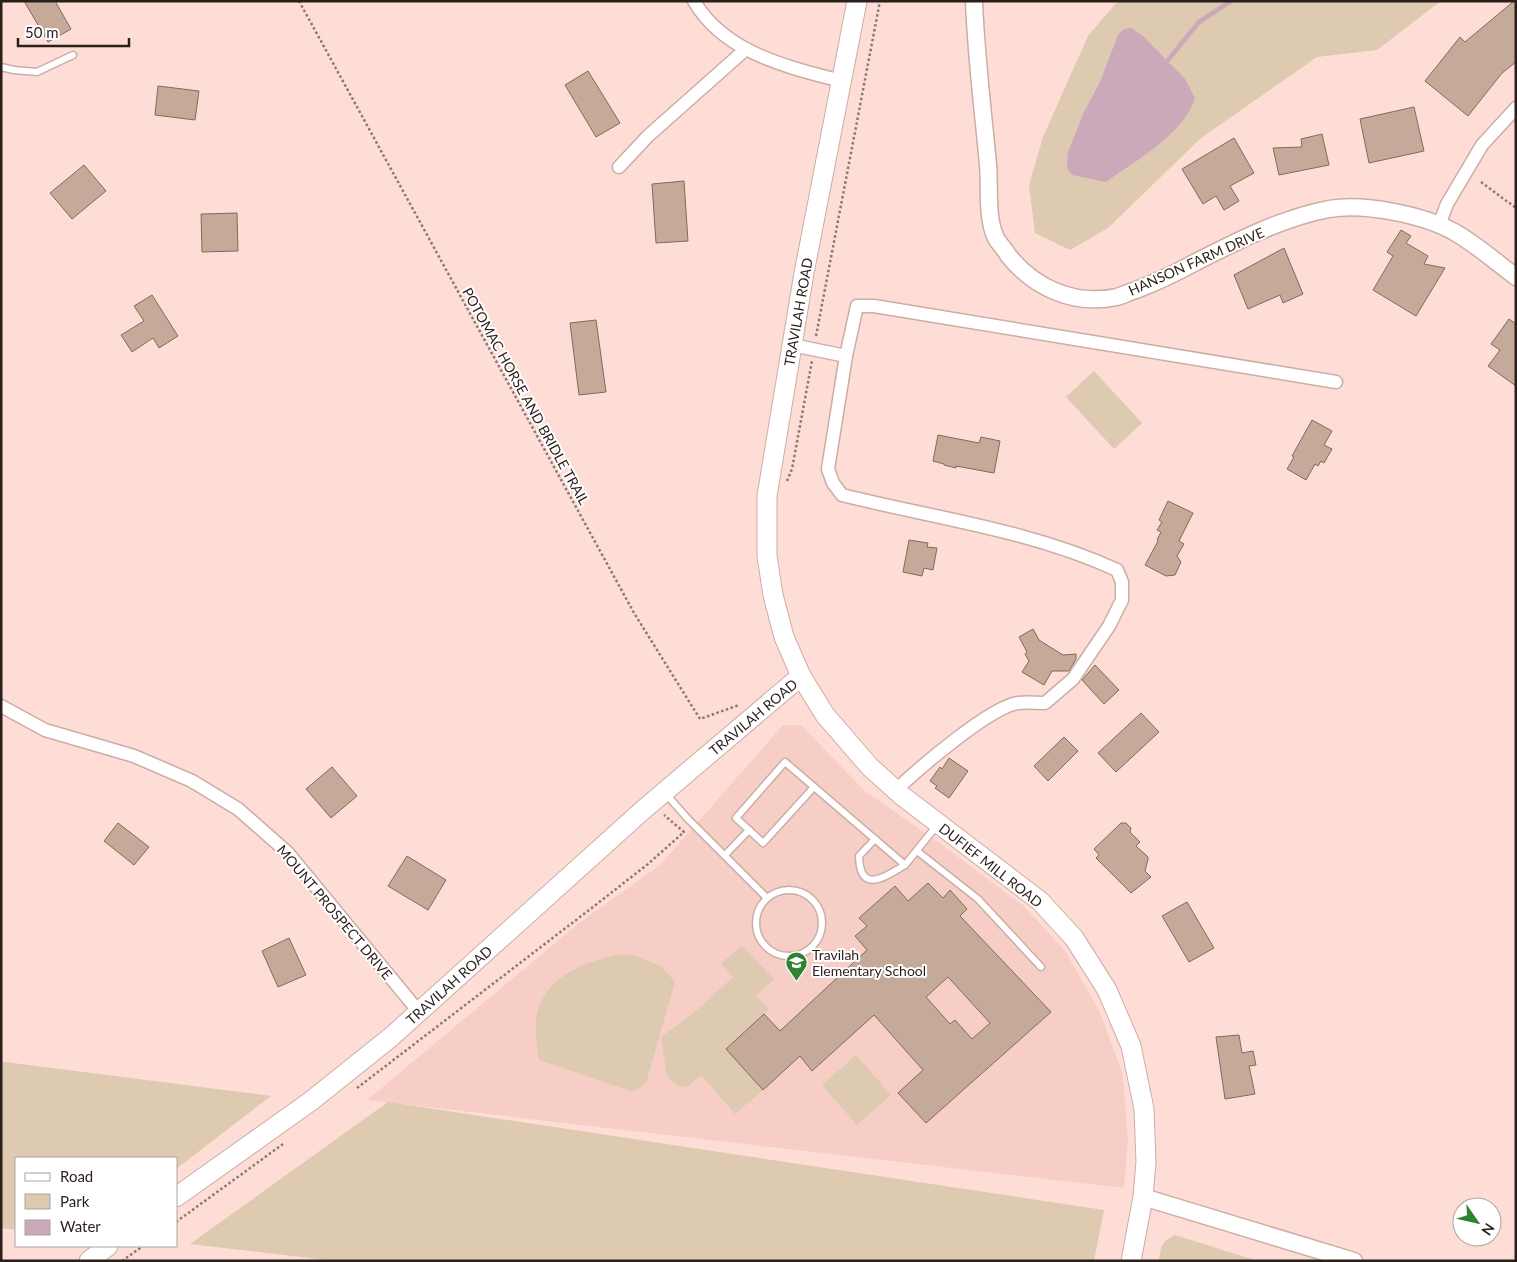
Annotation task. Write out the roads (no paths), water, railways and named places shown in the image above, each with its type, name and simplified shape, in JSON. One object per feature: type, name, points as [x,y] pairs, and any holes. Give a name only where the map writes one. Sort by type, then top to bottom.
[{"type":"main road","name":"TRAVILAH ROAD","points":[[178,1196],[311,1102],[391,1037],[669,798],[801,676],[782,628],[773,595],[767,556],[767,496],[792,345],[857,1]]},
{"type":"main road","name":"DUFIEF MILL ROAD","points":[[801,676],[825,715],[870,767],[896,790],[1040,901],[1074,938],[1107,990],[1131,1046],[1144,1109],[1146,1162],[1143,1197],[1131,1261]]},
{"type":"main road","points":[[89,1261],[107,1247]]},
{"type":"street","points":[[694,1],[717,29],[755,55],[786,67],[841,81]]},
{"type":"street","name":"HANSON FARM DRIVE","points":[[974,1],[976,49],[988,167],[990,211],[996,238],[1028,277],[1060,295],[1085,299],[1116,297],[1162,280],[1235,242],[1282,223],[1329,209],[1371,208],[1439,225],[1455,232],[1516,277]]},
{"type":"street","points":[[618,167],[648,136],[746,49]]},
{"type":"street","points":[[1439,225],[1447,204],[1482,145],[1516,108]]},
{"type":"street","points":[[896,790],[958,738],[996,713],[1018,703],[1045,703],[1073,679],[1109,626],[1122,600],[1122,582],[1117,570],[1103,563],[1027,537],[842,495],[833,483],[828,469],[846,356],[857,306],[874,306],[1336,382]]},
{"type":"street","points":[[792,345],[846,356]]},
{"type":"street","name":"MOUNT PROSPECT DRIVE","points":[[1,706],[46,730],[134,756],[192,781],[238,809],[288,853],[419,1012]]},
{"type":"street","points":[[1143,1197],[1354,1261]]},
{"type":"lane","points":[[1,67],[37,72],[73,55]]},
{"type":"lane","points":[[814,787],[763,843],[736,818],[785,762],[905,865]]},
{"type":"lane","points":[[669,798],[767,898]]},
{"type":"lane","points":[[875,839],[859,856],[859,869],[866,877],[874,881],[882,879],[905,865],[938,823]]},
{"type":"lane","points":[[725,856],[749,830]]},
{"type":"lane","points":[[916,851],[978,899],[1041,968]]},
{"type":"lane","points":[[792,889],[804,893],[814,901],[821,912],[822,926],[819,938],[810,948],[798,955],[785,956],[772,952],[762,942],[756,930],[756,917],[760,906],[767,898],[780,891],[792,889]]},
{"type":"water","points":[[1131,28],[1142,35],[1185,79],[1195,98],[1181,123],[1170,135],[1144,156],[1106,182],[1072,175],[1067,168],[1068,152],[1084,112],[1100,82],[1118,35],[1124,29]]},
{"type":"waterway","points":[[1168,60],[1199,22],[1231,1]]},
{"type":"place","name":"Travilah Elementary School","points":[[796,981]]}]
